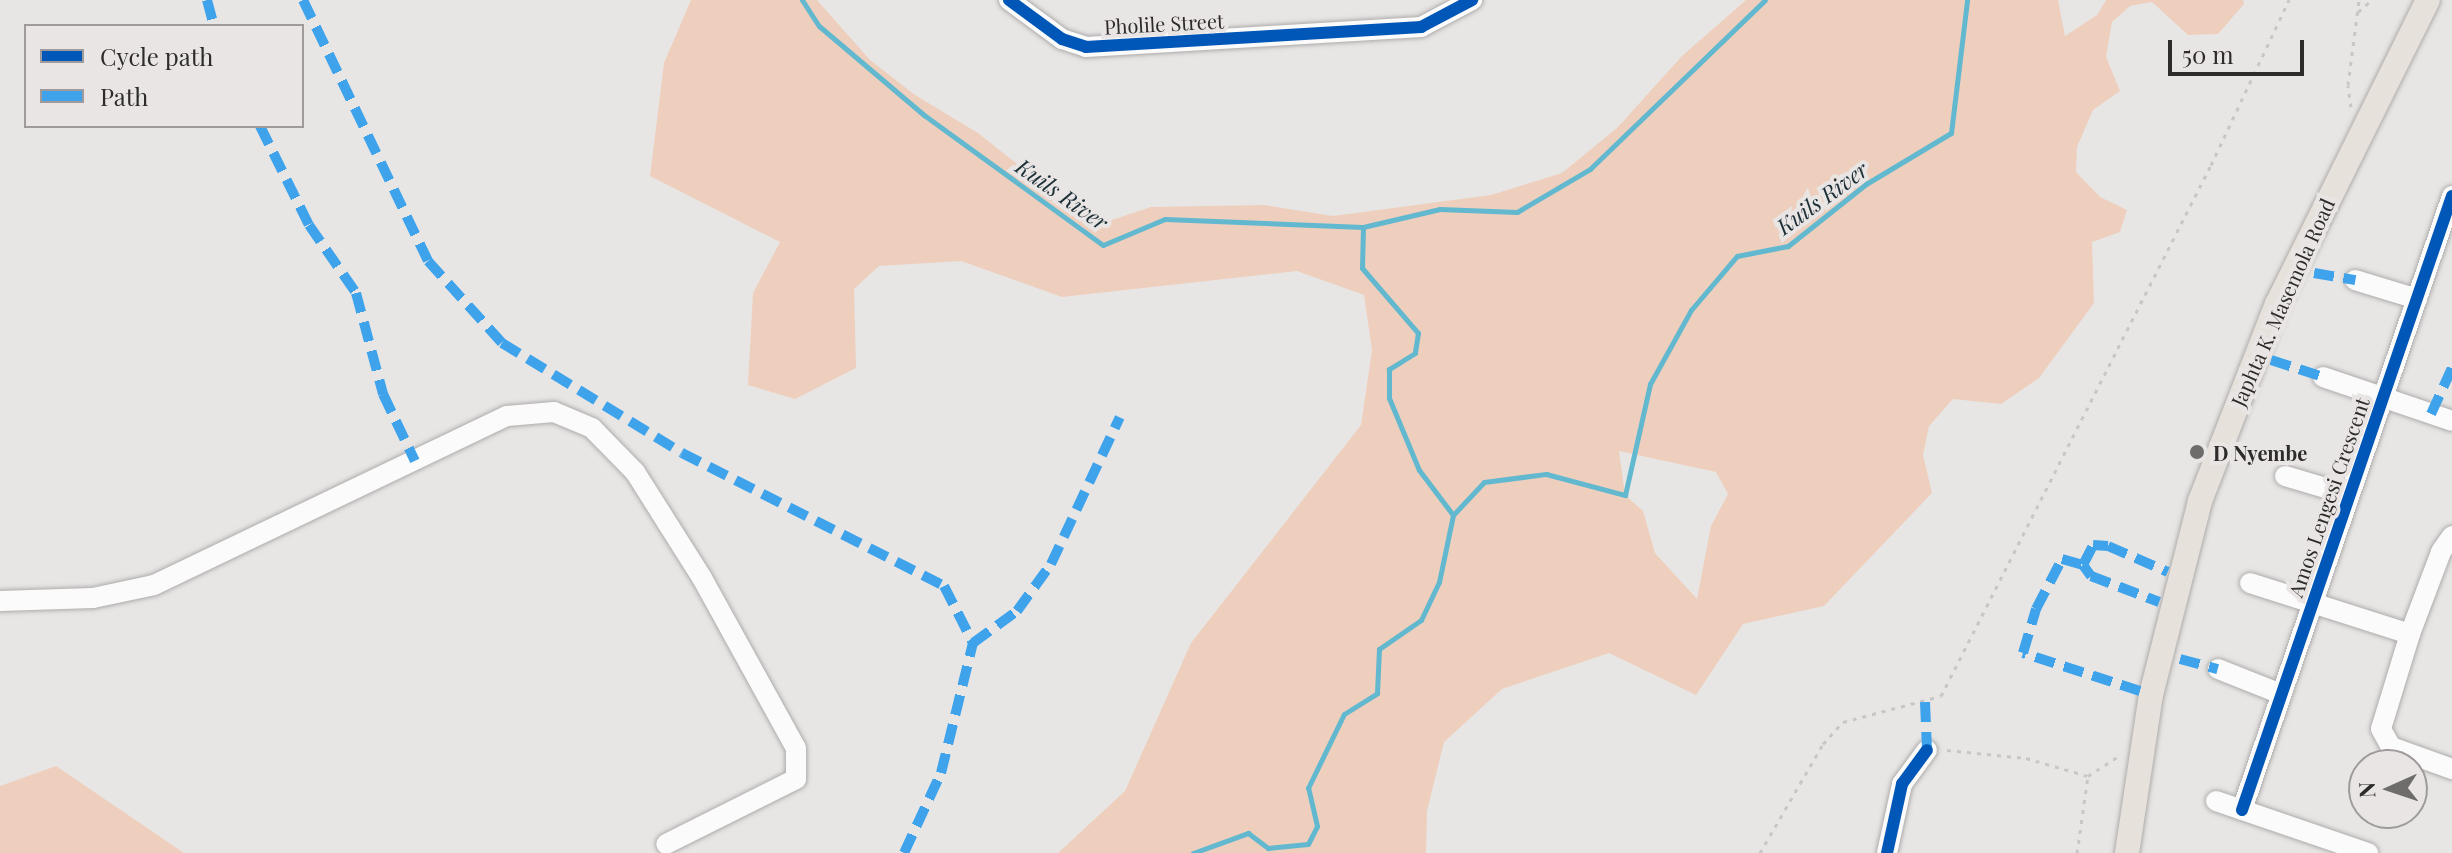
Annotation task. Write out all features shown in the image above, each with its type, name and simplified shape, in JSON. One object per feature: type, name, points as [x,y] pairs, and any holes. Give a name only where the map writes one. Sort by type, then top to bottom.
[{"type":"main road","name":"Japhta K. Masemola Road","points":[[2127,853],[2151,695],[2200,501],[2277,304],[2428,0]]},
{"type":"street","name":"Pholile Street","points":[[1009,0],[1062,39],[1086,47],[1421,27],[1472,0]]},
{"type":"street","name":"Amos Lengesi Crescent","points":[[2242,810],[2452,196]]},
{"type":"street","points":[[2355,280],[2417,299]]},
{"type":"street","points":[[2323,377],[2452,421]]},
{"type":"street","points":[[0,601],[93,598],[154,585],[507,416],[554,412],[592,428],[635,472],[677,535],[796,748],[799,771],[796,779],[666,844]]},
{"type":"street","points":[[2285,476],[2349,495]]},
{"type":"street","points":[[2452,536],[2441,552],[2410,634],[2382,736],[2391,747],[2452,769]]},
{"type":"street","points":[[2250,583],[2410,634]]},
{"type":"street","points":[[2218,669],[2281,694]]},
{"type":"street","points":[[1887,853],[1902,784],[1927,750]]},
{"type":"street","points":[[2216,801],[2368,853]]},
{"type":"path","points":[[1760,853],[1823,744],[1843,722],[1941,696],[2169,248],[2289,0]]},
{"type":"path","points":[[2352,119],[2348,85],[2359,0]]},
{"type":"path","points":[[2358,12],[2372,0]]},
{"type":"path","points":[[1955,749],[2026,758],[2088,776]]},
{"type":"path","points":[[2077,853],[2088,776],[2117,755],[2127,754]]},
{"type":"shaded area","points":[[691,0],[817,0],[870,60],[915,95],[978,133],[1081,215],[1103,223],[1151,207],[1264,205],[1333,216],[1491,195],[1562,173],[1617,128],[1682,56],[1746,0],[2058,0],[2065,36],[2097,15],[2106,0],[2243,0],[2244,4],[2218,34],[2188,35],[2152,2],[2130,6],[2112,22],[2106,57],[2120,91],[2093,110],[2077,147],[2076,172],[2100,197],[2127,210],[2120,232],[2092,242],[2094,303],[2039,378],[2001,404],[1953,399],[1929,426],[1923,455],[1932,493],[1824,606],[1743,624],[1696,695],[1609,653],[1502,689],[1444,742],[1427,811],[1426,853],[1058,853],[1125,791],[1191,643],[1361,425],[1372,350],[1364,295],[1297,271],[1062,297],[961,261],[879,266],[854,289],[856,368],[795,399],[748,385],[753,293],[780,242],[650,176],[664,63]],"holes":[[[1619,451],[1716,472],[1728,494],[1711,526],[1697,599],[1655,553],[1643,511],[1625,495]]]},
{"type":"shaded area","points":[[56,766],[184,853],[0,853],[0,786]]},
{"type":"waterway","name":"Kuils River","points":[[802,0],[819,26],[924,115],[1103,245],[1165,219],[1363,227],[1440,209],[1517,212],[1590,169],[1765,0]]},
{"type":"waterway","name":"Kuils River","points":[[1193,853],[1248,833],[1268,848],[1308,844],[1317,826],[1308,788],[1344,714],[1377,693],[1379,649],[1421,620],[1439,582],[1453,515],[1484,482],[1546,474],[1625,495],[1650,384],[1691,310],[1737,256],[1788,246],[1866,184],[1951,133],[1967,0]]},
{"type":"waterway","name":"Kuils River","points":[[1363,227],[1362,268],[1418,333],[1415,353],[1389,369],[1389,398],[1419,470],[1453,515]]},
{"type":"marked path","points":[[207,0],[213,24]]},
{"type":"marked path","points":[[303,0],[428,261],[502,343],[682,453],[944,586],[973,643]]},
{"type":"marked path","points":[[261,128],[309,225],[356,293],[383,394],[415,461]]},
{"type":"marked path","points":[[2314,273],[2355,280]]},
{"type":"marked path","points":[[2271,360],[2323,377]]},
{"type":"marked path","points":[[2431,414],[2452,368]]},
{"type":"marked path","points":[[904,853],[941,773],[973,643],[1017,611],[1051,564],[1120,417]]},
{"type":"marked path","points":[[2140,691],[2023,653],[2036,609],[2062,559],[2083,565],[2093,545],[2108,546],[2168,572]]},
{"type":"marked path","points":[[2083,565],[2091,576],[2159,602]]},
{"type":"marked path","points":[[2180,659],[2218,669]]},
{"type":"marked path","points":[[1925,702],[1927,750]]},
{"type":"cycle path","points":[[1009,0],[1062,39],[1086,47],[1421,27],[1472,0]]},
{"type":"cycle path","points":[[2242,810],[2452,196]]},
{"type":"cycle path","points":[[1887,853],[1902,784],[1927,750]]},
{"type":"place","name":"D Nyembe","points":[[2197,452]]}]
